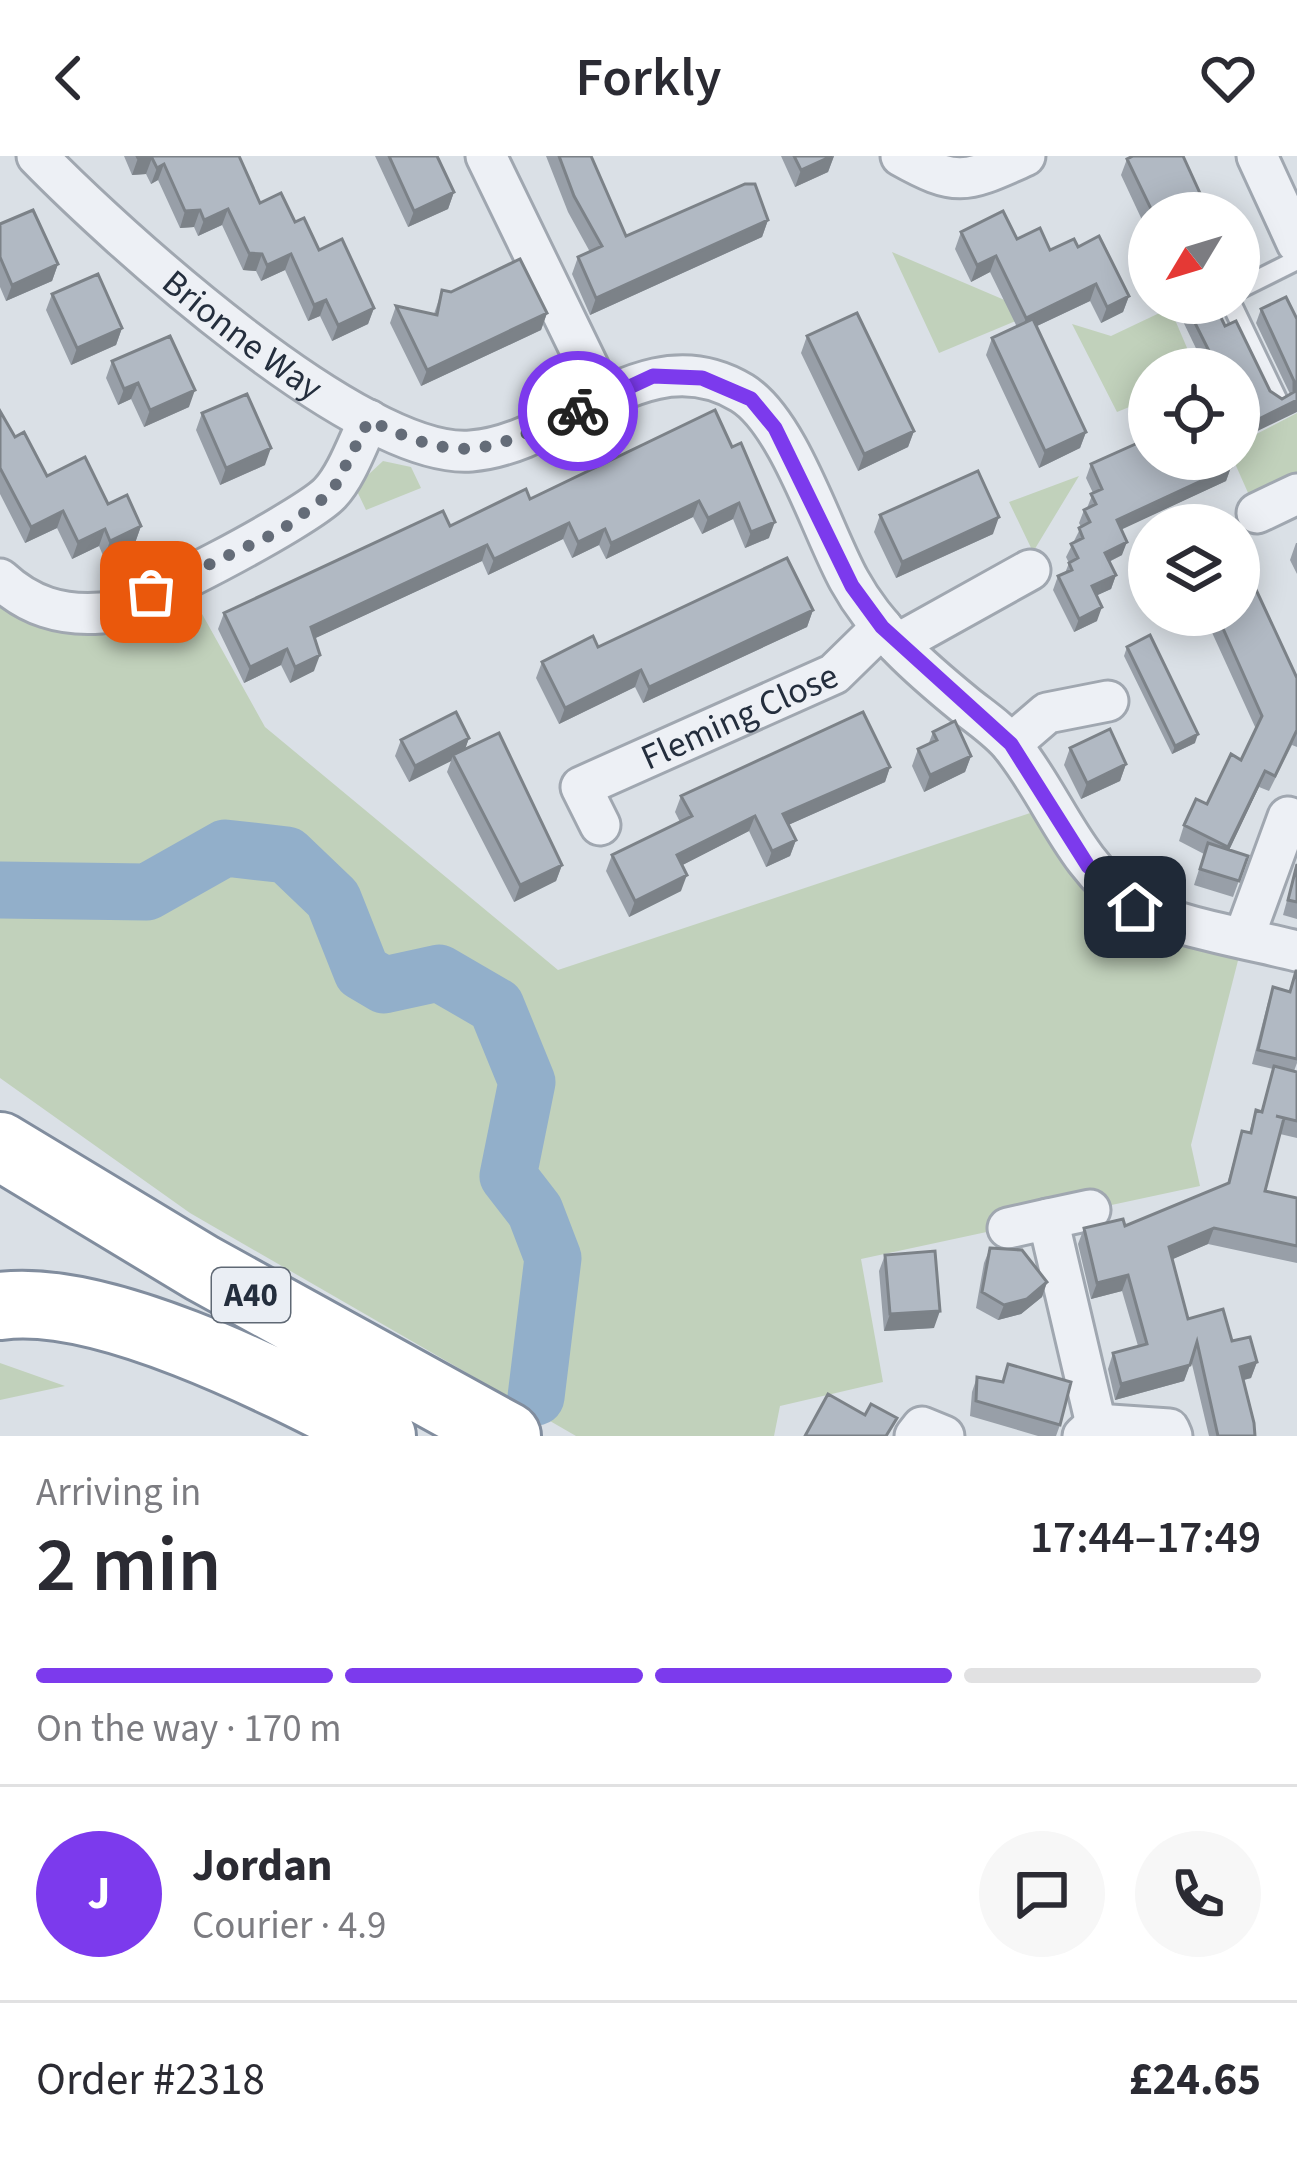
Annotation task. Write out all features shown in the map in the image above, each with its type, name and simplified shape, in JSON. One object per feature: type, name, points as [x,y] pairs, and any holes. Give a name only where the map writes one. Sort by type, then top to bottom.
[{"type":"highway","name":"A40","points":[[0,1146],[202,1268],[507,1436]]},
{"type":"highway","name":"A40","points":[[0,1306],[23,1303],[111,1318],[281,1385],[382,1436]]},
{"type":"street","name":"Brionne Way","points":[[37,156],[212,315],[369,420],[404,436],[469,452],[500,446],[653,376],[702,378],[751,399],[775,428],[852,586],[889,636],[1011,744],[1088,866],[1135,907],[1297,951]]},
{"type":"street","points":[[486,156],[604,399]]},
{"type":"street","points":[[901,156],[944,180],[980,176],[1025,156]]},
{"type":"street","points":[[1257,156],[1297,243]]},
{"type":"street","points":[[0,579],[17,595],[56,613],[107,614],[280,531],[332,492],[369,420]]},
{"type":"street","points":[[1260,512],[1297,494]]},
{"type":"street","points":[[889,636],[1030,570]]},
{"type":"street","name":"Fleming Close","points":[[599,825],[575,774],[834,674],[889,636]]},
{"type":"street","points":[[1011,744],[1047,713],[1108,701]]},
{"type":"street","points":[[1244,937],[1288,817],[1297,820]]},
{"type":"street","points":[[1008,1228],[1090,1210]]},
{"type":"street","points":[[1048,1219],[1089,1430],[1169,1429],[1172,1436]]},
{"type":"street","points":[[915,1436],[922,1427],[944,1436]]},
{"type":"lane","points":[[1260,278],[1297,260]]},
{"type":"lane","points":[[1241,324],[1277,399]]},
{"type":"green space","points":[[892,252],[1035,313],[939,353]]},
{"type":"green space","points":[[1072,324],[1111,336],[1136,324],[1177,324],[1187,348],[1128,348],[1128,408],[1117,412]]},
{"type":"green space","points":[[1297,413],[1297,494],[1260,512],[1260,504],[1253,504],[1242,480],[1260,480],[1260,432]]},
{"type":"green space","points":[[383,461],[411,467],[421,488],[366,510],[355,487]]},
{"type":"green space","points":[[1079,476],[1033,552],[1009,502]]},
{"type":"green space","points":[[182,578],[265,727],[558,970],[1051,806],[1087,866],[1244,937],[1191,1145],[1200,1186],[861,1259],[883,1382],[780,1406],[774,1436],[576,1436],[190,1213],[0,1078],[0,579],[56,612]]},
{"type":"green space","points":[[0,1363],[65,1386],[0,1400]]},
{"type":"building","points":[[137,156],[239,156],[260,203],[281,193],[295,222],[304,218],[319,250],[342,239],[374,308],[338,325],[326,300],[314,305],[291,254],[267,265],[262,254],[249,253],[228,209],[204,220],[200,210],[185,211],[164,164],[157,168],[152,158]]},
{"type":"building","points":[[389,156],[437,156],[454,192],[414,211]]},
{"type":"building","points":[[559,156],[591,156],[626,236],[745,184],[755,184],[768,220],[596,298],[578,257],[602,246],[574,196]]},
{"type":"building","points":[[794,156],[832,156],[801,170]]},
{"type":"building","points":[[1183,156],[1199,192],[1143,192],[1127,159]]},
{"type":"building","points":[[33,210],[58,264],[12,285],[0,257],[0,224]]},
{"type":"building","points":[[1003,211],[1017,239],[1040,228],[1050,250],[1074,239],[1078,247],[1099,236],[1128,296],[1107,307],[1096,284],[1026,318],[996,256],[977,265],[961,232]]},
{"type":"building","points":[[520,259],[547,313],[427,370],[396,306],[437,315],[442,290],[451,292]]},
{"type":"building","points":[[98,274],[122,328],[77,348],[52,294]]},
{"type":"building","points":[[1286,297],[1297,319],[1297,400],[1260,418],[1260,370],[1270,391],[1282,399],[1294,392],[1294,381],[1261,309]]},
{"type":"building","points":[[857,313],[914,431],[864,454],[807,336]]},
{"type":"building","points":[[1033,319],[1086,432],[1045,451],[992,338]]},
{"type":"building","points":[[1196,324],[1225,326],[1237,324],[1249,348],[1208,348]]},
{"type":"building","points":[[170,336],[195,390],[150,410],[138,383],[124,389],[112,361]]},
{"type":"building","points":[[247,394],[271,448],[226,468],[202,413]]},
{"type":"building","points":[[715,410],[732,447],[741,443],[775,522],[751,532],[739,503],[708,518],[699,501],[611,543],[605,529],[578,542],[569,523],[494,559],[487,545],[311,627],[320,655],[295,667],[287,649],[250,667],[224,613],[443,511],[450,526],[526,489],[530,499]]},
{"type":"building","points":[[0,411],[15,437],[24,432],[47,476],[85,457],[108,504],[127,495],[141,526],[110,541],[105,529],[78,542],[63,511],[31,527],[0,468]]},
{"type":"building","points":[[1128,447],[1128,480],[1203,480],[1151,504],[1128,504],[1128,515],[1117,520],[1127,542],[1105,553],[1116,575],[1092,586],[1102,607],[1079,619],[1058,576],[1072,570],[1069,563],[1078,558],[1071,544],[1083,538],[1079,528],[1090,522],[1084,510],[1096,504],[1091,494],[1102,489],[1091,464]]},
{"type":"building","points":[[978,471],[999,517],[902,562],[880,515]]},
{"type":"building","points":[[787,558],[813,610],[649,687],[641,670],[565,708],[542,662],[593,636],[598,647]]},
{"type":"building","points":[[1260,598],[1297,678],[1297,730],[1275,776],[1265,771],[1228,847],[1184,825],[1196,799],[1207,804],[1231,754],[1241,760],[1262,716],[1226,636],[1260,636]]},
{"type":"building","points":[[1150,636],[1198,734],[1175,746],[1127,647]]},
{"type":"building","points":[[456,712],[469,738],[415,766],[401,740]]},
{"type":"building","points":[[863,712],[890,767],[783,814],[796,840],[772,851],[755,816],[677,855],[687,875],[635,901],[612,855],[692,816],[681,796]]},
{"type":"building","points":[[955,721],[971,756],[930,775],[918,749],[937,740],[933,732]]},
{"type":"building","points":[[1110,729],[1126,764],[1087,783],[1070,748]]},
{"type":"building","points":[[499,733],[562,865],[520,885],[453,755]]},
{"type":"building","points":[[1208,843],[1248,856],[1239,881],[1200,869]]},
{"type":"building","points":[[1297,864],[1297,902],[1288,900]]},
{"type":"building","points":[[1296,971],[1297,1059],[1258,1050],[1273,987],[1290,992]]},
{"type":"building","points":[[1274,1066],[1297,1072],[1297,1121],[1276,1116],[1284,1118],[1265,1191],[1297,1198],[1297,1246],[1214,1228],[1169,1247],[1188,1319],[1223,1309],[1232,1341],[1250,1337],[1257,1362],[1240,1367],[1255,1436],[1218,1436],[1197,1342],[1190,1365],[1121,1384],[1113,1353],[1147,1344],[1128,1275],[1097,1283],[1084,1228],[1123,1219],[1125,1226],[1229,1183],[1242,1131],[1251,1133],[1256,1110],[1262,1112]]},
{"type":"building","points":[[990,1248],[1022,1250],[1047,1282],[1027,1299],[1004,1305],[982,1292]]},
{"type":"building","points":[[935,1251],[940,1311],[890,1314],[885,1255]]},
{"type":"building","points":[[1008,1364],[1071,1382],[1060,1425],[976,1401],[977,1377],[1003,1382]]},
{"type":"building","points":[[828,1394],[865,1415],[871,1404],[897,1418],[886,1436],[805,1436]]},
{"type":"waterway","points":[[0,890],[147,892],[225,848],[287,855],[333,899],[362,972],[384,985],[439,973],[496,1006],[527,1082],[508,1176],[535,1211],[553,1258],[536,1397]]},
{"type":"way so far","points":[[151,592],[280,531],[332,492],[369,420],[404,436],[469,452],[500,446],[578,411]]},
{"type":"route","points":[[578,411],[653,376],[702,378],[751,399],[775,428],[852,586],[882,627],[932,678],[1011,744],[1088,866],[1135,907]]}]
